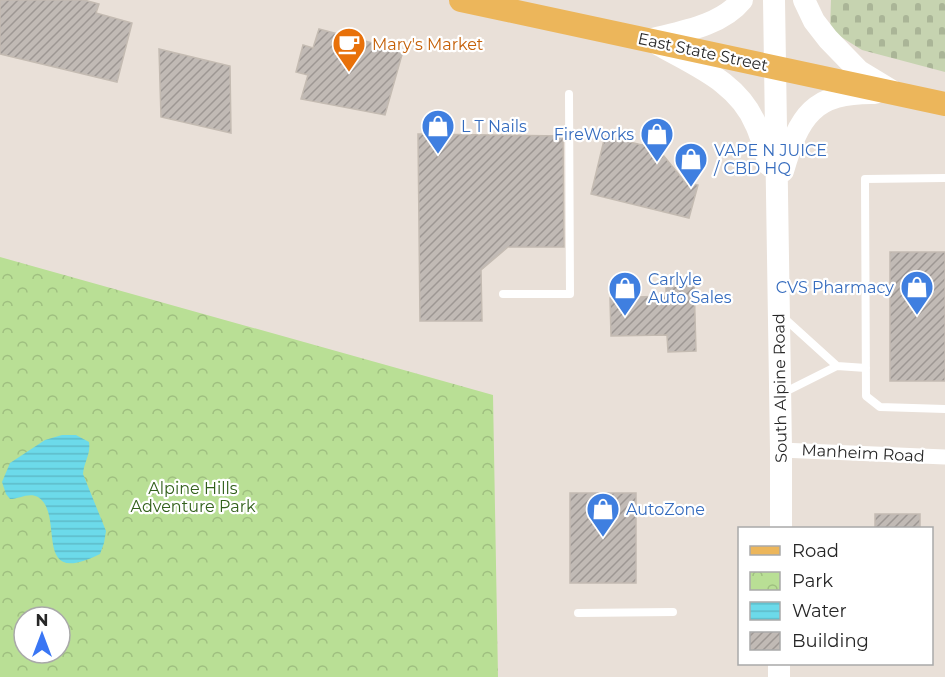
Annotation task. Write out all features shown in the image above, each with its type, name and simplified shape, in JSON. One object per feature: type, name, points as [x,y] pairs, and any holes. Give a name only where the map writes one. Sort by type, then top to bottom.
[{"type":"main road","name":"East State Street","points":[[461,0],[945,104]]},
{"type":"main road","points":[[649,40],[715,20],[735,9],[742,0]]},
{"type":"main road","name":"South Alpine Road","points":[[774,0],[782,450],[781,527]]},
{"type":"main road","points":[[804,0],[814,21],[859,71],[896,93]]},
{"type":"main road","points":[[649,40],[715,77],[737,94],[756,124],[777,189]]},
{"type":"main road","points":[[777,189],[797,131],[819,104],[834,96],[896,93]]},
{"type":"street","name":"Manheim Road","points":[[782,450],[945,457]]},
{"type":"lane","points":[[503,294],[570,294],[569,94]]},
{"type":"lane","points":[[945,178],[865,179],[866,396],[880,407],[945,409]]},
{"type":"lane","points":[[779,313],[837,366]]},
{"type":"lane","points":[[780,394],[837,366],[866,368]]},
{"type":"lane","points":[[578,613],[673,612]]},
{"type":"green space","points":[[831,0],[945,0],[945,72],[862,50],[830,30]]},
{"type":"green space","name":"Alpine Hills Adventure Park","points":[[0,257],[493,395],[498,677],[0,677]]},
{"type":"water","points":[[62,435],[76,435],[89,442],[83,474],[106,531],[100,554],[78,562],[65,562],[57,556],[53,545],[50,518],[46,506],[38,497],[28,495],[10,499],[2,482],[10,463],[45,440]]},
{"type":"building","points":[[0,0],[84,0],[99,4],[96,13],[132,23],[117,82],[0,54]]},
{"type":"building","name":"Mary's Market","points":[[319,29],[403,51],[385,115],[301,99],[308,75],[296,72],[303,45],[313,48]]},
{"type":"building","points":[[159,49],[230,66],[231,133],[161,117]]},
{"type":"building","points":[[418,134],[563,136],[564,247],[508,247],[481,270],[482,321],[420,321]]},
{"type":"building","points":[[605,136],[642,145],[650,139],[685,182],[698,185],[689,218],[591,194]]},
{"type":"building","name":"CVS Pharmacy","points":[[890,252],[945,252],[945,381],[890,381]]},
{"type":"building","points":[[666,280],[694,280],[696,351],[668,352],[667,335],[611,336],[610,298],[666,296]]},
{"type":"building","name":"AutoZone","points":[[570,493],[636,493],[636,583],[570,583]]},
{"type":"building","points":[[875,514],[920,514],[920,527],[875,527]]},
{"type":"place","name":"Mary's Market","points":[[349,73]]},
{"type":"place","name":"L T Nails","points":[[438,155]]},
{"type":"place","name":"FireWorks","points":[[657,163]]},
{"type":"place","name":"VAPE N JUICE / CBD HQ","points":[[691,188]]},
{"type":"place","name":"CVS Pharmacy","points":[[917,316]]},
{"type":"place","name":"Carlyle Auto Sales","points":[[625,317]]},
{"type":"place","name":"AutoZone","points":[[603,538]]}]
